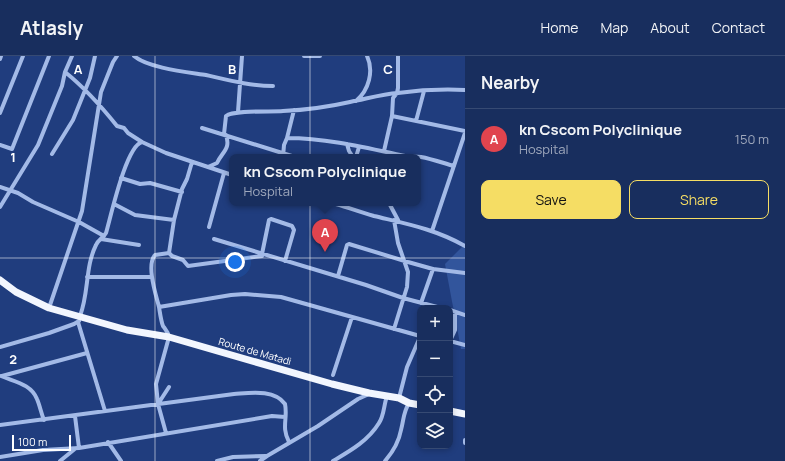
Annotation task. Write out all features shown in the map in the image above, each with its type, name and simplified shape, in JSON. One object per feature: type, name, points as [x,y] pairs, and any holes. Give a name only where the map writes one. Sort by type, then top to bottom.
[{"type":"highway","name":"Route de Matadi","points":[[0,280],[16,292],[49,308],[81,318],[127,330],[169,337],[369,393],[399,398],[408,403],[417,404]]},
{"type":"highway","points":[[453,412],[465,414]]},
{"type":"street","points":[[0,113],[23,56]]},
{"type":"street","points":[[0,145],[12,149],[49,56]]},
{"type":"street","points":[[0,207],[38,145],[62,86],[65,72],[72,56]]},
{"type":"street","points":[[52,154],[73,120],[86,90],[95,56]]},
{"type":"street","points":[[49,308],[82,211],[98,102],[113,62],[117,56]]},
{"type":"street","points":[[134,56],[141,61],[162,67],[240,83],[273,86]]},
{"type":"street","points":[[238,112],[242,56]]},
{"type":"street","points":[[304,56],[320,56]]},
{"type":"street","points":[[356,101],[363,94],[369,78],[370,67],[367,56]]},
{"type":"street","points":[[384,151],[392,116],[393,98],[397,93],[398,56]]},
{"type":"street","points":[[65,72],[98,102],[117,126],[124,128],[128,133],[142,142],[166,153],[229,174]]},
{"type":"street","points":[[416,121],[424,90]]},
{"type":"street","points":[[208,167],[217,163],[220,157],[225,153],[227,144],[225,135],[226,116],[230,114],[238,112],[294,110],[424,90],[465,90]]},
{"type":"street","points":[[283,154],[284,145],[294,110]]},
{"type":"street","points":[[392,116],[465,132],[432,231]]},
{"type":"street","points":[[202,128],[277,154]]},
{"type":"street","points":[[287,138],[316,139],[394,154]]},
{"type":"street","points":[[105,411],[87,354],[81,318],[87,277],[94,250],[97,242],[103,238],[121,178],[133,148],[138,143],[142,142]]},
{"type":"street","points":[[347,144],[352,154]]},
{"type":"street","points":[[356,154],[359,147]]},
{"type":"street","points":[[421,157],[454,166]]},
{"type":"street","points":[[170,253],[174,220],[192,162]]},
{"type":"street","points":[[209,227],[224,172]]},
{"type":"street","points":[[121,178],[140,184],[150,183],[182,192]]},
{"type":"street","points":[[0,187],[10,190],[79,222],[103,238],[139,245]]},
{"type":"street","points":[[114,204],[135,215],[174,220]]},
{"type":"street","points":[[342,206],[373,216],[396,220],[432,231],[453,238],[465,246]]},
{"type":"street","points":[[391,206],[396,220],[398,243],[408,270],[407,287],[394,329]]},
{"type":"street","points":[[263,255],[269,220],[271,219],[292,226],[294,230],[285,261]]},
{"type":"street","points":[[214,240],[338,276],[403,298],[429,305]]},
{"type":"street","points":[[338,276],[348,244],[433,269],[465,273]]},
{"type":"street","points":[[166,433],[158,404],[157,380],[169,337],[168,331],[163,324],[152,277],[153,256],[156,254],[170,253],[172,256],[183,260],[188,266],[263,255]]},
{"type":"street","points":[[421,303],[433,269]]},
{"type":"street","points":[[87,277],[152,277]]},
{"type":"street","points":[[159,307],[231,295],[245,294],[281,297],[417,336]]},
{"type":"street","points":[[453,311],[465,315]]},
{"type":"street","points":[[453,334],[455,330],[456,312]]},
{"type":"street","points":[[332,375],[352,317]]},
{"type":"street","points":[[0,347],[49,333],[81,318]]},
{"type":"street","points":[[399,398],[409,363],[418,341]]},
{"type":"street","points":[[453,342],[465,345]]},
{"type":"street","points":[[1,375],[87,354]]},
{"type":"street","points":[[1,375],[32,390],[37,399],[44,420]]},
{"type":"street","points":[[158,404],[169,387]]},
{"type":"street","points":[[260,461],[369,393]]},
{"type":"street","points":[[0,425],[234,394],[267,394],[277,397],[284,402],[286,408],[284,428],[289,442]]},
{"type":"street","points":[[333,461],[361,444],[379,423],[387,396]]},
{"type":"street","points":[[385,461],[398,442],[404,411],[408,403]]},
{"type":"street","points":[[76,416],[78,448]]},
{"type":"street","points":[[0,457],[60,448],[78,448],[272,416],[285,417]]},
{"type":"street","points":[[108,442],[121,461]]},
{"type":"street","points":[[60,461],[78,448]]},
{"type":"street","points":[[217,461],[233,457],[267,456]]},
{"type":"shaded area","points":[[465,244],[465,349],[461,349],[445,264]]},
{"type":"place","name":"kn Cscom Polyclinique","points":[[325,252]]}]
